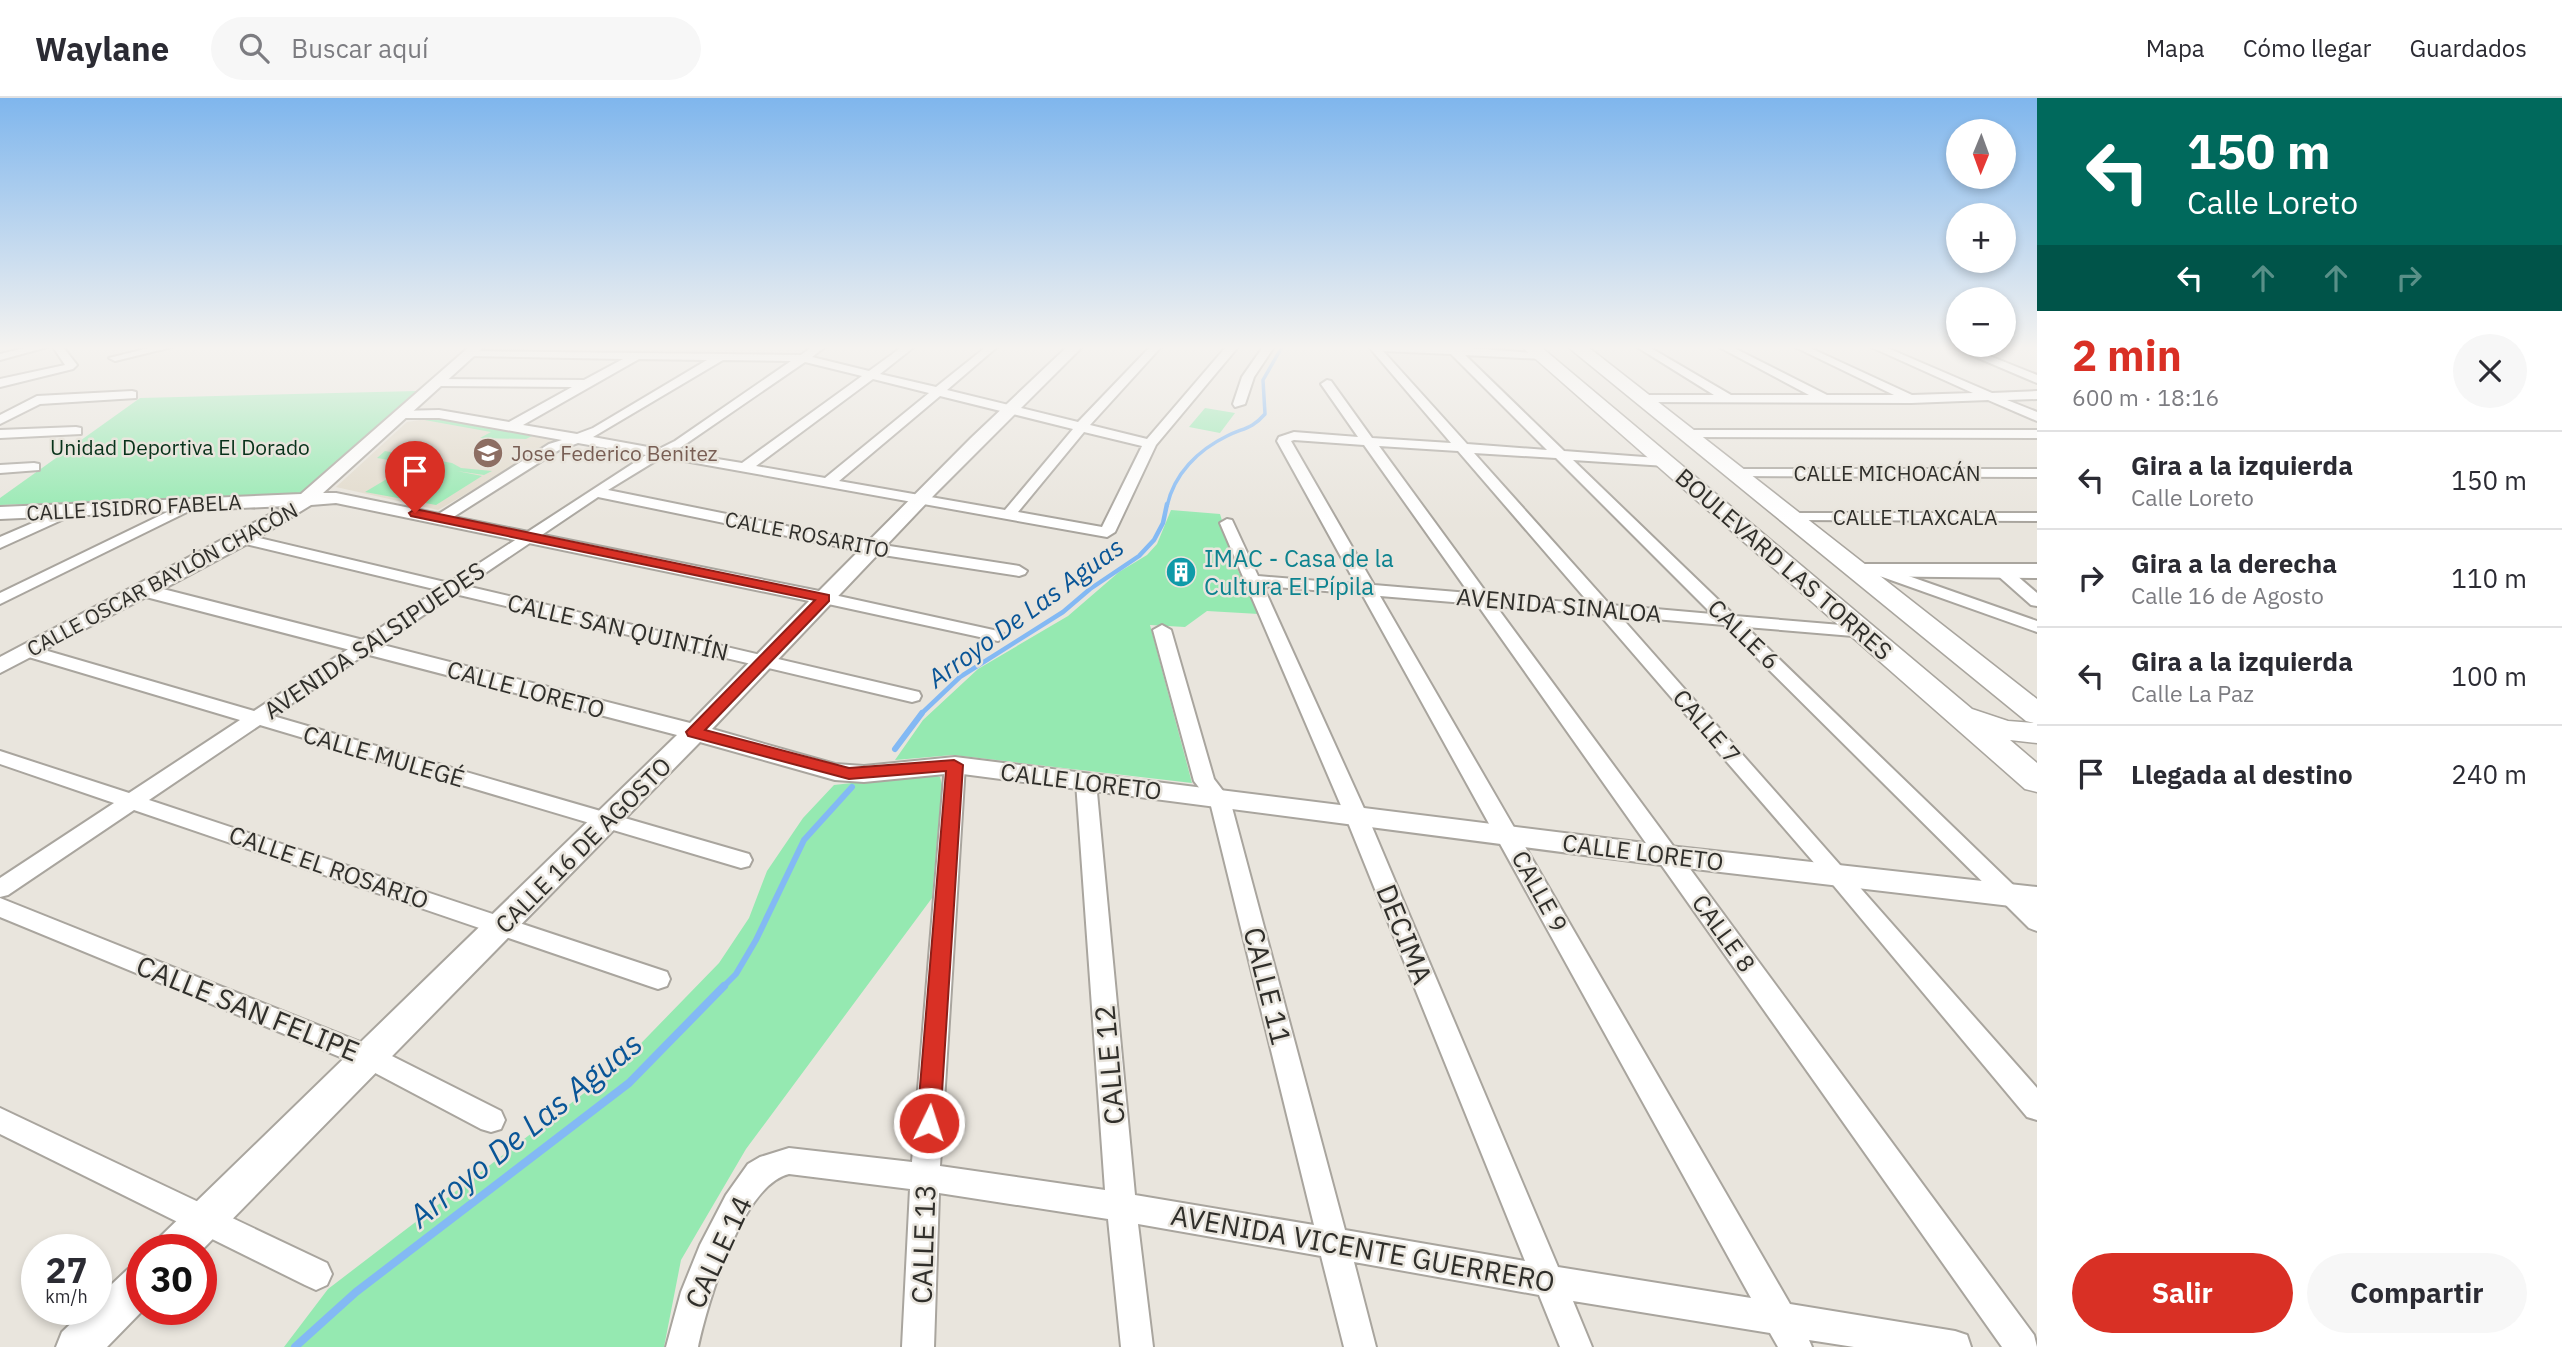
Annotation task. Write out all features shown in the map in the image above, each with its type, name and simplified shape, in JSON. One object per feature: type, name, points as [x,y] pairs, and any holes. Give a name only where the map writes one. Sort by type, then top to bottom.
[{"type":"main road","name":"BOULEVARD LAS TORRES","points":[[1600,405],[2037,781]]},
{"type":"main road","name":"BOULEVARD LAS TORRES","points":[[1653,405],[1792,517],[1869,571],[2037,714]]},
{"type":"main road","points":[[1869,571],[2037,571]]},
{"type":"main road","points":[[1937,695],[1988,725],[2020,733],[2037,733]]},
{"type":"main road","points":[[2037,763],[2037,771]]},
{"type":"street","points":[[0,420],[25,405]]},
{"type":"street","name":"CALLE OSCAR BAYLÓN CHACÓN","points":[[0,666],[242,539],[310,498],[412,405]]},
{"type":"street","points":[[510,427],[549,405]]},
{"type":"street","points":[[442,518],[554,447],[598,431],[641,405]]},
{"type":"street","name":"AVENIDA SALSIPUEDES","points":[[0,889],[641,462],[680,444],[735,405]]},
{"type":"street","points":[[745,468],[829,405]]},
{"type":"street","points":[[828,483],[921,405]]},
{"type":"street","points":[[998,405],[1150,444]]},
{"type":"street","name":"CALLE 16 DE AGOSTO","points":[[191,1234],[607,821],[1011,405]]},
{"type":"street","points":[[1008,515],[1101,405]]},
{"type":"street","points":[[402,414],[439,414],[1108,532],[1150,444],[1182,405]]},
{"type":"street","name":"CALLE 8","points":[[1344,405],[2022,1347]]},
{"type":"street","name":"CALLE 7","points":[[1426,405],[1837,874],[2037,1108]]},
{"type":"street","name":"CALLE 6","points":[[1510,405],[2037,922]]},
{"type":"street","points":[[2011,405],[2037,417]]},
{"type":"street","points":[[0,434],[76,431]]},
{"type":"street","points":[[1689,433],[2037,434]]},
{"type":"street","name":"CALLE 9","points":[[1370,440],[1286,437],[1286,444],[1796,1347]]},
{"type":"street","points":[[1370,440],[1666,462]]},
{"type":"street","points":[[0,469],[34,467]]},
{"type":"street","name":"CALLE MICHOACÁN","points":[[1738,473],[2037,473]]},
{"type":"street","name":"CALLE ROSARITO","points":[[596,492],[870,548],[1019,571]]},
{"type":"street","name":"CALLE ISIDRO FABELA","points":[[0,513],[335,498],[825,598]]},
{"type":"street","points":[[0,600],[190,505]]},
{"type":"street","points":[[0,543],[72,510]]},
{"type":"street","name":"CALLE TLAXCALA","points":[[1792,517],[2037,517]]},
{"type":"street","name":"DECIMA","points":[[1227,523],[1356,815],[1576,1347]]},
{"type":"street","name":"CALLE SAN QUINTÍN","points":[[242,539],[912,696]]},
{"type":"street","points":[[1869,571],[2037,628]]},
{"type":"street","points":[[2002,572],[2037,601]]},
{"type":"street","name":"AVENIDA SINALOA","points":[[1253,580],[1865,632]]},
{"type":"street","name":"CALLE LORETO","points":[[142,590],[849,774],[954,765],[1669,856],[2037,898]]},
{"type":"street","points":[[825,598],[998,636]]},
{"type":"street","name":"CALLE 11","points":[[1162,630],[1204,781],[1220,800],[1360,1347]]},
{"type":"street","name":"CALLE MULEGÉ","points":[[28,651],[741,860]]},
{"type":"street","name":"CALLE EL ROSARIO","points":[[0,757],[658,979]]},
{"type":"street","name":"CALLE 13","points":[[919,1347],[925,1175],[954,765]]},
{"type":"street","name":"CALLE 12","points":[[1086,782],[1121,1205],[1137,1347]]},
{"type":"street","name":"CALLE SAN FELIPE","points":[[0,907],[371,1058],[491,1120]]},
{"type":"street","points":[[0,1120],[316,1274]]},
{"type":"street","name":"AVENIDA VICENTE GUERRERO","points":[[770,1165],[789,1161],[925,1175],[1121,1205],[1549,1281],[1955,1347]]},
{"type":"street","name":"CALLE 14","points":[[682,1347],[699,1281],[721,1233],[753,1178],[770,1165]]},
{"type":"street","points":[[77,1347],[126,1299]]},
{"type":"shaded area","points":[[433,418],[560,440],[438,510],[336,487],[407,422]]},
{"type":"green space","name":"Unidad Deportiva El Dorado","points":[[130,405],[401,405],[300,494],[0,505],[0,498]]},
{"type":"green space","points":[[1205,408],[1235,413],[1220,433],[1189,427]]},
{"type":"green space","points":[[433,418],[534,435],[526,439],[480,438],[491,432],[419,419]]},
{"type":"green space","points":[[385,451],[452,463],[461,468],[492,471],[484,475],[457,471],[482,476],[436,505],[365,492],[412,464],[377,458]]},
{"type":"green space","points":[[1171,510],[1220,514],[1236,566],[1259,614],[1207,611],[1185,627],[1150,625],[1192,783],[953,755],[895,760],[923,720],[978,669],[1068,616],[1119,572],[1147,555],[1157,544]]},
{"type":"green space","points":[[932,774],[940,777],[942,785],[932,898],[746,1149],[681,1260],[664,1347],[284,1347],[328,1289],[617,1068],[719,963],[749,918],[767,871],[803,818],[834,785]]},
{"type":"waterway","name":"Arroyo De Las Aguas","points":[[1167,506],[1175,484],[1189,464],[1206,448],[1260,419],[1265,414],[1264,405]]},
{"type":"waterway","name":"Arroyo De Las Aguas","points":[[922,713],[960,677],[1063,612],[1090,589],[1139,556],[1154,540],[1163,523],[1167,504]]},
{"type":"waterway","name":"Arroyo De Las Aguas","points":[[895,749],[922,713]]},
{"type":"waterway","name":"Arroyo De Las Aguas","points":[[724,986],[736,974],[756,940],[804,840],[852,787]]},
{"type":"waterway","name":"Arroyo De Las Aguas","points":[[295,1347],[356,1292],[629,1083],[724,986]]},
{"type":"place","name":"Jose Federico Benitez","points":[[488,453]]},
{"type":"place","name":"IMAC - Casa de la Cultura El Pípila","points":[[1181,572]]},
{"type":"route","points":[[415,513],[825,598],[694,732],[849,774],[954,765],[929,1123]]}]
